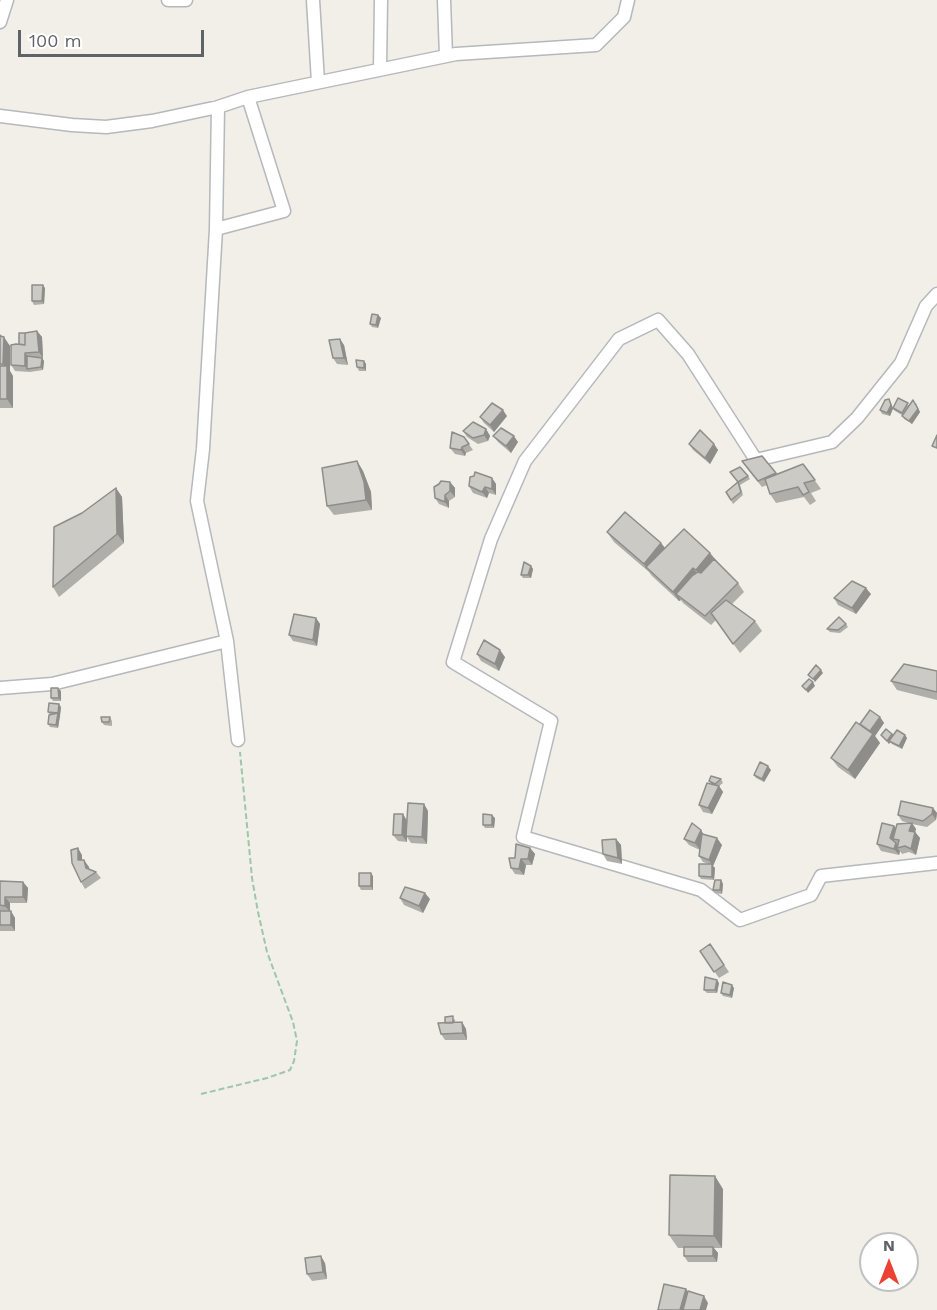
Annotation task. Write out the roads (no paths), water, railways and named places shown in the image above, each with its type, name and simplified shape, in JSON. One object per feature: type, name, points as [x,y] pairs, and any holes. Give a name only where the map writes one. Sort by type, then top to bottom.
[{"type":"street","points":[[0,22],[7,0]]},
{"type":"street","points":[[168,0],[186,0]]},
{"type":"street","points":[[313,0],[318,82]]},
{"type":"street","points":[[380,69],[381,0]]},
{"type":"street","points":[[444,0],[446,56]]},
{"type":"street","points":[[0,116],[106,127],[152,121],[218,107],[248,97],[446,56],[596,45],[624,17],[628,0]]},
{"type":"street","points":[[216,229],[284,211],[248,97]]},
{"type":"street","points":[[218,107],[216,229],[203,449],[197,501],[227,641],[238,740]]},
{"type":"street","points":[[937,294],[926,306],[901,363],[857,418],[832,442],[756,460],[687,354],[658,320],[619,339],[525,461],[491,539],[453,662],[551,721],[523,837],[701,890],[740,920],[811,895],[821,876],[937,863]]},
{"type":"street","points":[[0,688],[52,684],[227,641]]}]
